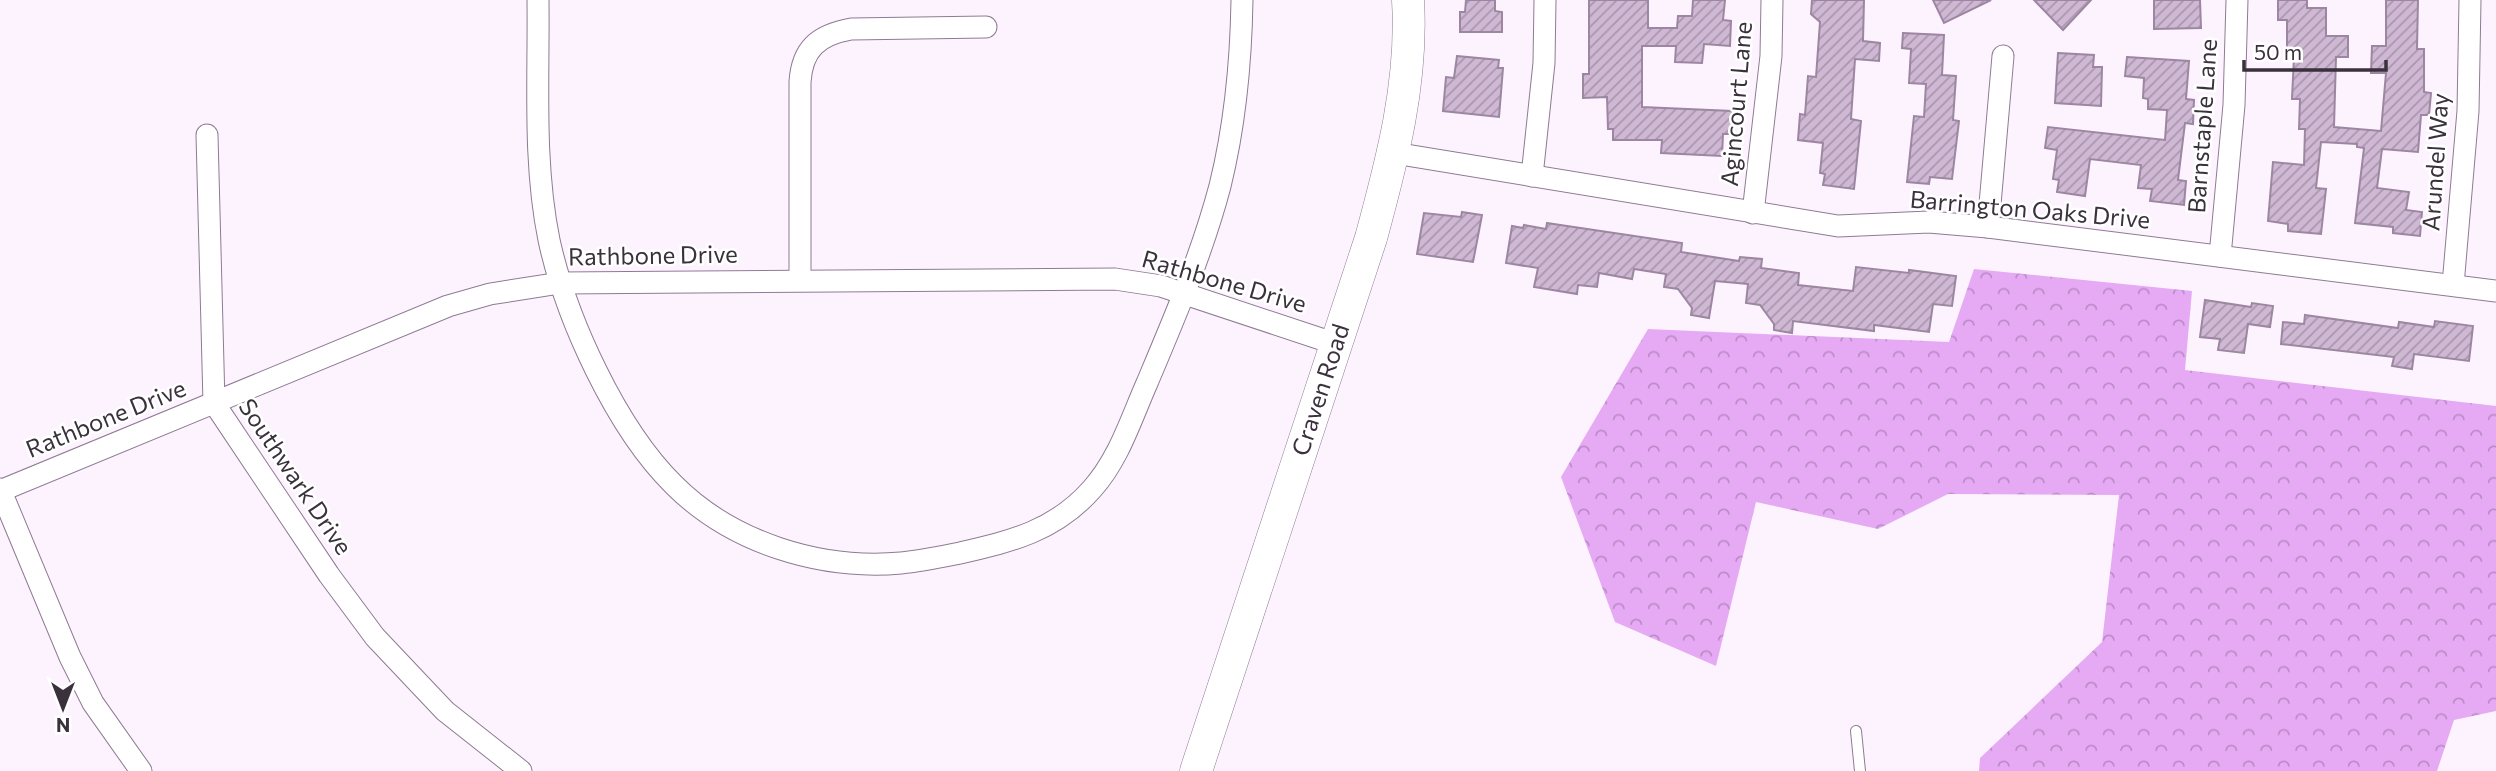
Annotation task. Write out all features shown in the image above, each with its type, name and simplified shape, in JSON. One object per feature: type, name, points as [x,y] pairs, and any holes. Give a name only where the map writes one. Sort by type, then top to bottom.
[{"type":"street","points":[[538,0],[539,174],[549,239],[560,283],[581,340],[612,400],[648,454],[674,485],[730,526],[771,545],[804,556],[859,565],[916,562],[1008,542],[1038,531],[1066,513],[1093,489],[1115,457],[1185,293],[1219,187],[1234,114],[1241,46],[1242,0]]},
{"type":"street","name":"Craven Road","points":[[1196,771],[1371,239],[1394,153],[1407,64],[1408,0]]},
{"type":"street","points":[[1532,176],[1544,63],[1545,0]]},
{"type":"street","name":"Agincourt Lane","points":[[1753,214],[1771,56],[1772,0]]},
{"type":"street","name":"Barnstaple Lane","points":[[2220,256],[2234,105],[2236,0]]},
{"type":"street","name":"Arundel Way","points":[[2453,285],[2468,111],[2470,0]]},
{"type":"street","points":[[800,281],[800,82],[804,57],[812,46],[826,37],[851,29],[986,27]]},
{"type":"street","points":[[1988,227],[2003,56]]},
{"type":"street","name":"Southwark Drive","points":[[207,135],[214,403],[329,575],[375,637],[445,711],[521,771]]},
{"type":"street","name":"Barrington Oaks Drive","points":[[1394,153],[1838,226],[1930,222],[1988,227],[2496,291]]},
{"type":"street","name":"Rathbone Drive","points":[[0,490],[448,306],[491,294],[560,283],[1115,279],[1148,283],[1185,293],[1336,344]]},
{"type":"street","points":[[0,490],[70,657],[93,703],[141,771]]},
{"type":"lane","points":[[1856,731],[1860,771]]},
{"type":"green space","points":[[1974,269],[2192,291],[2185,370],[2496,406],[2496,711],[2454,720],[2437,771],[1979,771],[1980,758],[2102,642],[2119,495],[1948,494],[1878,529],[1756,502],[1716,666],[1615,622],[1561,477],[1648,329],[1949,342]]},
{"type":"building","points":[[1466,0],[1495,0],[1495,11],[1502,12],[1502,32],[1460,32],[1460,12],[1465,12]]},
{"type":"building","points":[[1589,0],[1648,0],[1648,28],[1677,28],[1678,16],[1692,16],[1693,0],[1725,0],[1723,20],[1731,21],[1730,46],[1704,44],[1702,63],[1675,62],[1676,46],[1642,46],[1642,107],[1732,111],[1731,134],[1723,134],[1722,156],[1661,153],[1662,140],[1613,140],[1613,129],[1608,129],[1607,97],[1583,98],[1583,74],[1589,74]]},
{"type":"building","points":[[1812,0],[1864,0],[1863,41],[1880,43],[1879,61],[1855,59],[1851,119],[1861,121],[1854,189],[1823,185],[1825,174],[1820,173],[1823,143],[1798,140],[1800,114],[1805,115],[1808,76],[1816,77],[1820,22],[1811,14]]},
{"type":"building","points":[[1933,0],[1991,0],[1944,23]]},
{"type":"building","points":[[2034,0],[2091,0],[2063,30]]},
{"type":"building","points":[[2154,0],[2200,0],[2201,28],[2154,29]]},
{"type":"building","points":[[2278,0],[2307,0],[2307,8],[2326,8],[2326,36],[2348,36],[2348,57],[2336,57],[2334,127],[2381,131],[2386,73],[2371,73],[2372,46],[2386,46],[2386,0],[2418,0],[2417,49],[2424,49],[2424,92],[2431,93],[2429,115],[2421,115],[2418,152],[2382,149],[2377,188],[2409,192],[2406,210],[2422,212],[2420,236],[2393,233],[2393,227],[2355,223],[2364,148],[2357,147],[2357,144],[2321,142],[2316,188],[2326,189],[2321,234],[2288,231],[2288,224],[2268,221],[2273,162],[2304,165],[2305,129],[2299,129],[2300,99],[2292,99],[2294,57],[2287,58],[2287,20],[2278,20]]},
{"type":"building","points":[[1903,33],[1944,35],[1942,75],[1956,76],[1953,120],[1959,121],[1952,179],[1930,177],[1929,184],[1907,182],[1914,116],[1924,117],[1926,84],[1909,83],[1911,49],[1902,48]]},
{"type":"building","points":[[2058,53],[2094,55],[2093,67],[2102,67],[2101,106],[2055,103]]},
{"type":"building","points":[[1457,56],[1499,60],[1498,68],[1503,68],[1499,117],[1443,111],[1446,77],[1454,78]]},
{"type":"building","points":[[2127,57],[2189,61],[2186,99],[2194,100],[2193,124],[2185,123],[2178,180],[2186,181],[2184,205],[2150,201],[2152,189],[2138,188],[2141,165],[2090,159],[2085,196],[2057,192],[2059,180],[2053,179],[2057,150],[2045,148],[2048,127],[2165,140],[2167,110],[2148,109],[2148,99],[2143,98],[2144,78],[2125,76]]},
{"type":"building","points":[[1462,212],[1482,215],[1473,262],[1417,254],[1424,213],[1461,217]]},
{"type":"building","points":[[1547,223],[1682,243],[1681,252],[1739,261],[1740,257],[1762,259],[1761,268],[1799,273],[1798,285],[1853,291],[1856,267],[1956,276],[1952,306],[1933,304],[1929,332],[1874,325],[1874,331],[1793,321],[1792,333],[1774,330],[1774,324],[1760,305],[1746,303],[1748,284],[1715,281],[1709,318],[1691,315],[1692,308],[1678,289],[1664,287],[1666,274],[1634,269],[1632,279],[1599,273],[1597,287],[1578,285],[1577,294],[1534,287],[1538,268],[1506,263],[1512,226],[1546,229]]},
{"type":"building","points":[[2205,300],[2251,307],[2252,303],[2273,306],[2270,327],[2248,324],[2244,353],[2218,350],[2220,339],[2200,337]]},
{"type":"building","points":[[2305,315],[2398,328],[2399,322],[2434,327],[2435,321],[2473,326],[2469,361],[2414,354],[2412,369],[2392,366],[2394,357],[2281,344],[2283,322],[2304,324]]}]
